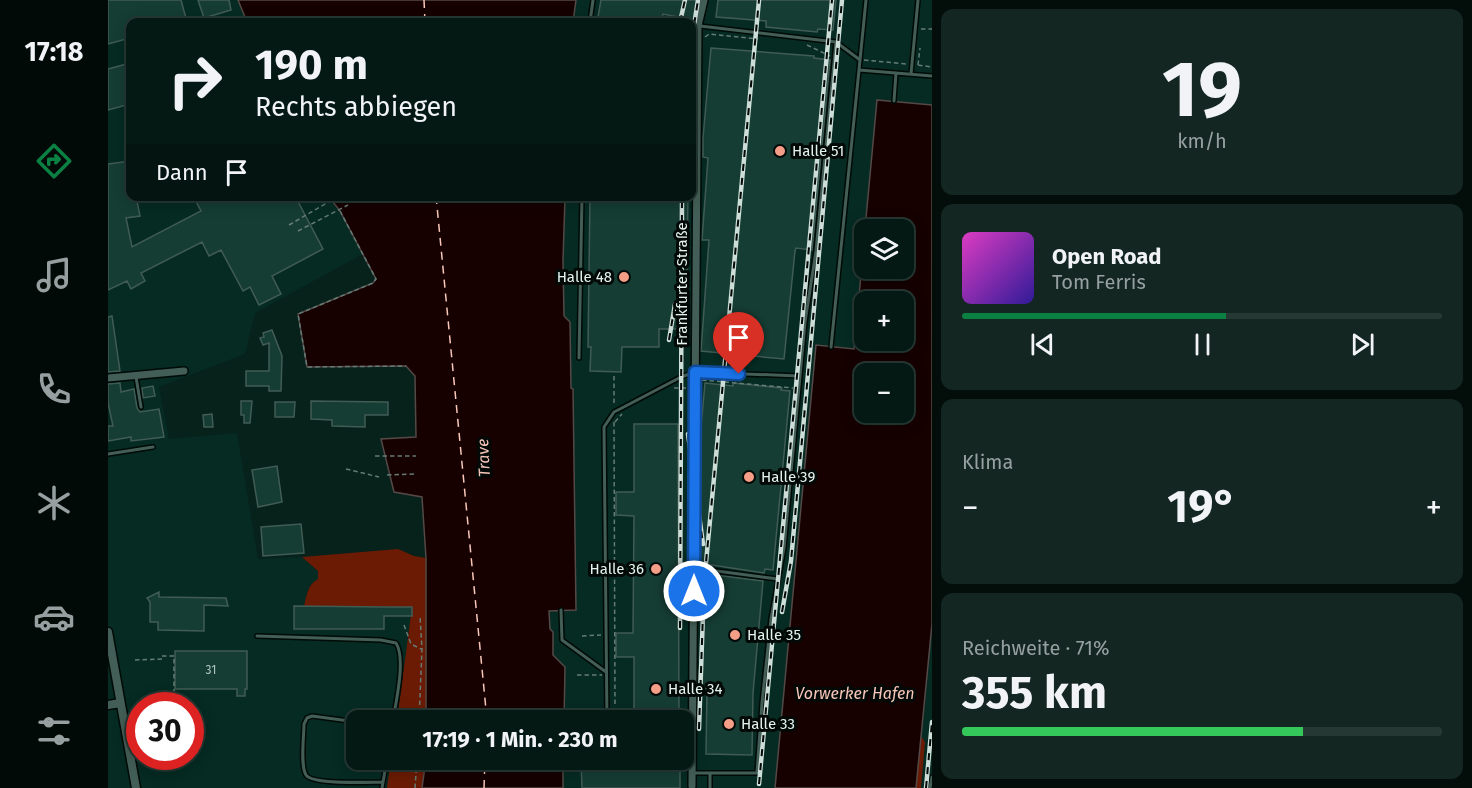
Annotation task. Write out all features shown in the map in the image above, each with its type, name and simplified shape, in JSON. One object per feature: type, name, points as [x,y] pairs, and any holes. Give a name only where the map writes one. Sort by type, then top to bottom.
[{"type":"street","name":"Frankfurter Straße","points":[[696,50],[704,0]]},
{"type":"street","name":"Frankfurter Straße","points":[[692,786],[694,201]]},
{"type":"street","points":[[108,378],[184,371]]},
{"type":"street","points":[[108,632],[135,788]]},
{"type":"street","points":[[108,705],[120,703]]},
{"type":"lane","points":[[591,18],[593,0]]},
{"type":"lane","points":[[831,347],[866,0]]},
{"type":"lane","points":[[911,74],[918,0]]},
{"type":"lane","points":[[698,26],[836,42],[860,60]]},
{"type":"lane","points":[[692,773],[757,773],[771,619],[784,548],[798,389],[816,250],[836,42]]},
{"type":"lane","points":[[859,70],[932,76]]},
{"type":"lane","points":[[894,102],[896,73]]},
{"type":"lane","points":[[579,358],[582,201]]},
{"type":"lane","points":[[607,710],[604,427],[614,412],[695,372],[800,376]]},
{"type":"lane","points":[[136,375],[141,407]]},
{"type":"lane","points":[[108,454],[153,447]]},
{"type":"lane","points":[[694,568],[778,579]]},
{"type":"lane","points":[[561,610],[562,640],[606,674]]},
{"type":"lane","points":[[257,636],[381,640],[396,643],[400,650],[400,661],[394,710]]},
{"type":"lane","points":[[346,721],[312,716],[307,718],[304,724],[306,775],[312,780],[323,781],[383,782]]},
{"type":"lane","points":[[382,788],[385,770]]},
{"type":"lane","points":[[710,773],[710,788]]},
{"type":"lane","points":[[930,788],[932,777]]},
{"type":"path","points":[[920,37],[921,28],[932,29]]},
{"type":"path","points":[[703,39],[709,34],[760,39]]},
{"type":"path","points":[[805,43],[834,57]]},
{"type":"path","points":[[918,65],[920,47]]},
{"type":"path","points":[[860,60],[932,67]]},
{"type":"path","points":[[289,225],[330,201]]},
{"type":"path","points":[[298,231],[348,205]]},
{"type":"path","points":[[340,211],[376,279],[373,283],[298,314],[307,367],[406,366]]},
{"type":"path","points":[[614,376],[615,706]]},
{"type":"path","points":[[698,380],[798,389]]},
{"type":"path","points":[[673,388],[695,388]]},
{"type":"path","points":[[614,422],[622,414]]},
{"type":"path","points":[[375,456],[416,456]]},
{"type":"path","points":[[346,469],[379,477]]},
{"type":"path","points":[[387,475],[417,474]]},
{"type":"path","points":[[419,710],[422,649],[420,616]]},
{"type":"path","points":[[404,625],[411,644],[422,649]]},
{"type":"path","points":[[582,636],[605,635]]},
{"type":"path","points":[[162,656],[174,656],[174,692]]},
{"type":"path","points":[[135,660],[162,659]]},
{"type":"path","points":[[577,675],[606,674]]},
{"type":"path","points":[[414,788],[416,770]]},
{"type":"shaded area","points":[[108,0],[238,0],[245,18],[126,18],[126,201],[332,201],[363,254],[255,313],[245,354],[159,387],[169,439],[237,433],[258,559],[302,557],[318,571],[318,579],[307,591],[305,606],[412,607],[398,710],[346,710],[346,770],[389,770],[387,788],[108,788]]},
{"type":"shaded area","points":[[576,0],[932,0],[932,105],[877,100],[866,219],[854,219],[854,279],[860,279],[859,291],[854,291],[854,349],[816,345],[775,788],[563,788],[563,770],[694,770],[694,710],[564,710],[565,667],[553,655],[553,632],[550,629],[549,610],[575,610],[573,389],[571,389],[568,321],[564,316],[565,201],[696,201],[696,18],[574,18]]},
{"type":"shaded area","points":[[398,549],[426,558],[426,710],[398,710],[412,607],[304,606],[310,587],[318,579],[318,571],[302,557]]},
{"type":"shaded area","points":[[932,624],[932,788],[916,788],[923,721]]},
{"type":"shaded area","points":[[921,736],[925,742],[921,788],[916,788]]},
{"type":"shaded area","points":[[389,770],[424,770],[422,788],[387,788]]},
{"type":"water","points":[[238,0],[576,0],[574,18],[245,18]]},
{"type":"water","name":"Vorwerker Hafen","points":[[877,100],[932,105],[932,624],[916,788],[775,788],[816,345],[854,349],[854,351],[914,351],[914,291],[859,291],[861,279],[914,279],[914,219],[866,219]]},
{"type":"water","name":"Trave","points":[[332,201],[565,201],[564,316],[570,322],[571,388],[573,389],[576,610],[549,611],[550,629],[553,632],[553,655],[565,667],[564,710],[426,710],[426,558],[422,497],[394,492],[381,439],[416,437],[415,376],[406,366],[307,367],[298,314],[373,283],[376,279],[340,211]]},
{"type":"water","points":[[424,770],[563,770],[563,788],[422,788]]},
{"type":"building","points":[[108,0],[181,0],[186,18],[126,18],[126,39],[108,44]]},
{"type":"building","points":[[198,0],[229,0],[231,10],[204,18]]},
{"type":"building","points":[[601,0],[698,0],[694,18],[663,14],[662,18],[598,17]]},
{"type":"building","points":[[718,0],[836,0],[833,30],[818,29],[817,32],[766,27],[766,21],[716,17]]},
{"type":"building","points":[[711,48],[814,56],[814,58],[830,60],[812,250],[796,248],[795,251],[784,359],[701,351],[709,240],[702,240],[708,158],[703,157],[703,138]]},
{"type":"building","points":[[126,64],[126,105],[108,110],[108,69]]},
{"type":"building","points":[[126,162],[126,201],[137,201],[140,216],[126,218],[132,247],[201,211],[196,201],[298,201],[323,249],[272,276],[281,294],[259,305],[250,287],[243,291],[221,250],[209,256],[202,242],[141,273],[145,281],[131,289],[127,281],[108,290],[108,164]]},
{"type":"building","points":[[590,201],[688,201],[686,329],[659,329],[659,347],[622,347],[621,372],[590,371],[591,347],[588,347]]},
{"type":"building","points":[[112,316],[120,371],[108,372],[108,317]]},
{"type":"building","points":[[272,330],[282,356],[281,391],[269,391],[269,386],[246,386],[246,371],[269,371],[269,343],[263,345],[260,338],[264,337],[263,333]]},
{"type":"building","points":[[120,383],[121,392],[134,389],[137,408],[140,412],[159,409],[164,437],[131,441],[131,437],[108,441],[108,426],[113,426],[108,403],[108,384]]},
{"type":"building","name":"Halle 39","points":[[705,383],[733,386],[733,383],[782,388],[781,390],[790,391],[773,570],[765,569],[764,573],[699,563],[700,438]]},
{"type":"building","points":[[153,386],[155,396],[143,398],[142,388]]},
{"type":"building","points":[[241,401],[252,401],[250,423],[244,423],[244,415],[241,415]]},
{"type":"building","points":[[311,401],[388,402],[388,415],[365,415],[365,427],[332,426],[332,420],[311,419]]},
{"type":"building","points":[[275,402],[295,402],[294,417],[275,417]]},
{"type":"building","points":[[212,414],[213,427],[204,427],[203,415]]},
{"type":"building","points":[[634,424],[678,424],[679,710],[634,710],[634,657],[616,657],[616,633],[633,633],[634,516],[616,515],[616,492],[634,492]]},
{"type":"building","points":[[277,466],[282,502],[258,507],[252,470]]},
{"type":"building","points":[[301,524],[304,553],[263,556],[261,527]]},
{"type":"building","points":[[715,575],[763,581],[753,693],[752,755],[706,754],[707,689],[698,688],[698,685],[709,576],[715,577]]},
{"type":"building","points":[[159,592],[159,597],[226,598],[228,606],[204,605],[204,631],[158,630],[158,622],[150,622],[150,602],[147,598]]},
{"type":"building","points":[[294,606],[412,607],[412,616],[384,616],[384,629],[294,629]]},
{"type":"building","points":[[175,651],[247,651],[245,696],[237,696],[237,689],[175,689]]},
{"type":"building","points":[[581,770],[680,770],[680,788],[582,788]]},
{"type":"ferry route","points":[[424,0],[425,18]]},
{"type":"ferry route","points":[[436,201],[486,710]]},
{"type":"ferry route","points":[[484,788],[485,770]]},
{"type":"railway","points":[[681,18],[685,0]]},
{"type":"railway","points":[[695,18],[698,0]]},
{"type":"railway","points":[[699,729],[704,584],[759,0]]},
{"type":"railway","points":[[759,784],[832,0]]},
{"type":"railway","points":[[782,612],[791,561],[842,0]]},
{"type":"railway","points":[[680,628],[682,201]]},
{"type":"railway","points":[[669,340],[675,304]]},
{"type":"railway","points":[[688,434],[703,544]]},
{"type":"railway","points":[[926,788],[932,722]]},
{"type":"place","name":"Halle 51","points":[[780,151]]},
{"type":"place","name":"Halle 48","points":[[624,277]]},
{"type":"place","name":"Halle 39","points":[[749,477]]},
{"type":"place","name":"Halle 36","points":[[656,569]]},
{"type":"place","name":"Halle 35","points":[[735,635]]},
{"type":"place","name":"Halle 34","points":[[656,689]]},
{"type":"place","name":"Halle 33","points":[[729,724]]},
{"type":"route","points":[[694,591],[695,372],[739,374]]}]
